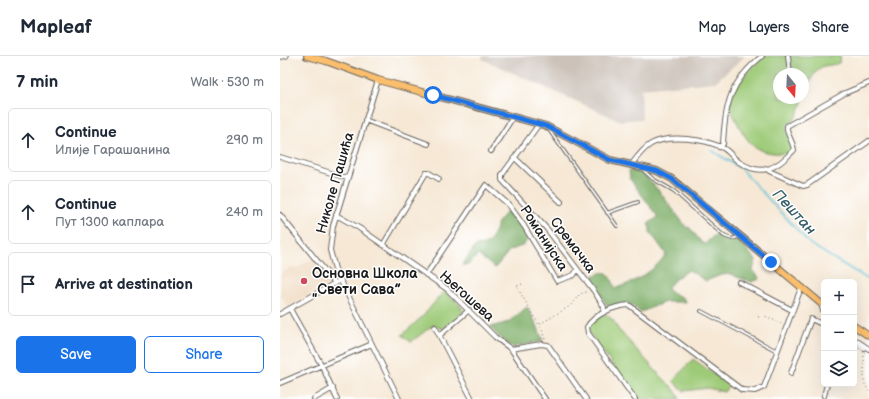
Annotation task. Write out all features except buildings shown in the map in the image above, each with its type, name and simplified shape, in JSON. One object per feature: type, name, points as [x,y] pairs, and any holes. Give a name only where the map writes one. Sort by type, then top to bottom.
[{"type":"main road","points":[[307,56],[326,61],[378,80],[539,124],[610,160],[657,171],[672,179],[821,304]]},
{"type":"main road","points":[[857,328],[869,336]]},
{"type":"street","points":[[280,57],[286,56]]},
{"type":"street","points":[[719,147],[723,144],[726,108],[733,88],[762,56]]},
{"type":"street","points":[[788,56],[789,68]]},
{"type":"street","name":"Николе Пашића","points":[[378,80],[336,215],[330,239],[330,250],[331,260],[340,280],[399,399]]},
{"type":"street","points":[[769,170],[794,150],[794,144],[786,131],[787,126],[845,93],[869,83]]},
{"type":"street","points":[[491,151],[513,117]]},
{"type":"street","points":[[365,120],[428,144]]},
{"type":"street","name":"Сремачка","points":[[539,124],[502,175],[502,180],[547,228],[594,291],[604,307],[608,310]]},
{"type":"street","points":[[632,164],[651,144],[678,138],[691,139],[719,147],[755,170],[769,170],[803,186],[807,185],[869,141]]},
{"type":"street","points":[[280,156],[347,178]]},
{"type":"street","points":[[515,158],[561,202]]},
{"type":"street","points":[[383,245],[426,173],[429,173],[439,179]]},
{"type":"street","name":"Романијска","points":[[426,275],[486,185],[509,205],[524,226],[558,281],[574,275],[577,270]]},
{"type":"street","points":[[280,215],[335,283]]},
{"type":"street","name":"Његошева","points":[[336,215],[447,289],[495,337],[511,349],[545,399]]},
{"type":"street","points":[[280,314],[340,280]]},
{"type":"street","points":[[739,282],[792,310]]},
{"type":"street","points":[[635,399],[588,333],[587,327],[590,323],[603,313],[608,310],[629,305],[742,390],[755,391],[764,387],[801,288]]},
{"type":"street","points":[[603,313],[604,307]]},
{"type":"street","points":[[290,309],[322,366],[337,399]]},
{"type":"street","points":[[440,335],[469,310]]},
{"type":"street","points":[[791,373],[811,319],[821,324]]},
{"type":"street","points":[[435,327],[472,399]]},
{"type":"street","points":[[857,341],[869,349]]},
{"type":"street","points":[[280,383],[372,344]]},
{"type":"street","points":[[511,349],[545,344],[548,345],[586,399]]},
{"type":"street","points":[[824,396],[826,387]]},
{"type":"street","points":[[314,399],[333,388]]},
{"type":"lane","points":[[547,127],[617,226]]},
{"type":"lane","points":[[641,167],[653,179],[674,190],[724,236],[732,239],[739,236]]},
{"type":"lane","points":[[607,213],[636,201],[638,202]]},
{"type":"lane","points":[[701,311],[777,351]]},
{"type":"lane","points":[[857,345],[864,349]]},
{"type":"path","points":[[522,284],[517,286],[518,289],[540,327],[545,344]]},
{"type":"path","points":[[540,327],[542,322],[570,306],[580,294],[586,291],[594,291]]},
{"type":"path","points":[[758,317],[765,316],[786,326]]},
{"type":"path","points":[[864,349],[864,383],[869,391]]},
{"type":"shaded area","points":[[483,56],[745,56],[715,82],[641,89],[642,119],[620,121],[482,59]]},
{"type":"shaded area","name":"Основна Школа „Свети Сава”","points":[[312,259],[328,278],[327,285],[288,307],[280,294],[280,274],[292,267],[294,270]]},
{"type":"green space","points":[[764,56],[841,56],[839,63],[824,66],[819,69],[814,74],[809,83],[809,68],[773,68],[773,104],[801,104],[796,117],[786,128],[794,146],[791,154],[767,152],[760,150],[750,143],[729,108],[735,88],[749,70]]},
{"type":"green space","points":[[629,170],[641,171],[659,191],[687,228],[689,227],[702,243],[705,244],[717,233],[728,241],[738,241],[756,260],[753,270],[760,279],[751,282],[732,274],[721,275],[706,281],[689,270],[676,278],[668,287],[669,291],[683,298],[686,302],[665,302],[641,312],[628,303],[608,307],[590,278],[603,272],[609,275],[615,288],[622,286],[644,276],[662,260],[666,254],[650,232],[648,224],[658,217],[630,179]]},
{"type":"green space","points":[[508,211],[523,227],[527,240],[524,245],[509,251],[495,268],[478,255],[468,265],[462,265],[476,246],[487,244],[490,241],[500,220]]},
{"type":"green space","points":[[444,291],[458,303],[463,310],[462,313],[443,329],[433,325],[411,342],[402,335],[424,315]]},
{"type":"green space","points":[[527,307],[537,325],[543,341],[513,347],[503,341],[490,327],[509,322]]},
{"type":"green space","points":[[605,314],[613,320],[618,329],[674,389],[680,399],[637,399],[589,332],[590,324]]},
{"type":"green space","points":[[693,359],[730,385],[724,392],[708,388],[684,391],[673,381]]},
{"type":"waterway","name":"Пештан","points":[[711,150],[740,168],[810,244],[869,280]]},
{"type":"place","name":"Основна Школа „Свети Сава”","points":[[304,281]]},
{"type":"route","points":[[433,95],[546,126],[610,160],[657,171],[672,179],[771,262]]}]
